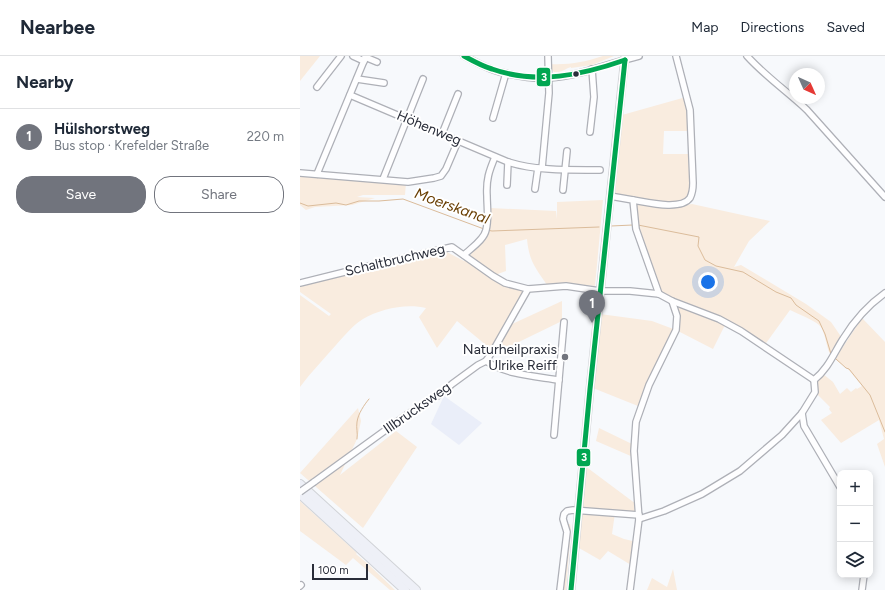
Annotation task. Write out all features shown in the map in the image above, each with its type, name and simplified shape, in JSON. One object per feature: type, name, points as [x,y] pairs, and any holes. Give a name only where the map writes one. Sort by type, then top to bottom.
[{"type":"highway","points":[[300,484],[416,590]]},
{"type":"highway","points":[[300,493],[405,590]]},
{"type":"main road","points":[[571,590],[600,290],[625,58]]},
{"type":"street","points":[[316,87],[341,56]]},
{"type":"street","points":[[353,56],[377,62]]},
{"type":"street","points":[[464,56],[488,68],[506,73],[526,77],[548,78],[592,69],[625,58],[639,56]]},
{"type":"street","points":[[535,189],[540,168],[549,93],[548,56]]},
{"type":"street","points":[[610,196],[676,205],[685,203],[689,199],[693,183],[690,110],[676,56]]},
{"type":"street","points":[[748,56],[759,68],[807,110],[885,197]]},
{"type":"street","points":[[317,174],[365,58]]},
{"type":"street","points":[[590,132],[594,97],[592,69]]},
{"type":"street","points":[[493,118],[506,73]]},
{"type":"street","points":[[357,79],[384,83]]},
{"type":"street","points":[[384,179],[423,79]]},
{"type":"street","points":[[442,134],[458,94]]},
{"type":"street","name":"Höhenweg","points":[[350,95],[495,157],[521,166],[565,170],[600,170]]},
{"type":"street","points":[[300,173],[408,182],[440,176],[446,170],[458,141]]},
{"type":"street","points":[[563,190],[567,151]]},
{"type":"street","points":[[464,255],[478,242],[486,230],[488,208],[488,171],[495,157]]},
{"type":"street","points":[[507,185],[508,162]]},
{"type":"street","points":[[633,200],[636,229],[659,294]]},
{"type":"street","name":"Schaltbruchweg","points":[[300,283],[452,247],[505,283],[528,290]]},
{"type":"street","points":[[528,290],[566,286],[659,294],[672,301],[719,319],[741,330],[814,380]]},
{"type":"street","name":"Illbrucksweg","points":[[300,493],[405,416],[442,393],[478,365],[486,361],[528,290]]},
{"type":"street","points":[[814,380],[827,366],[843,338],[859,317],[872,302],[885,293]]},
{"type":"street","points":[[630,590],[639,517],[634,451],[636,422],[649,385],[676,330],[676,316],[672,301]]},
{"type":"street","points":[[554,435],[564,322]]},
{"type":"street","points":[[486,361],[513,373],[559,380]]},
{"type":"street","points":[[560,590],[567,532],[563,520],[564,514],[567,511],[578,510],[639,517],[664,511],[702,494],[740,471],[782,435],[802,413],[815,392],[814,380]]},
{"type":"street","points":[[802,413],[804,426],[837,482]]},
{"type":"street","points":[[862,590],[864,578]]},
{"type":"shaded area","points":[[300,56],[320,56],[300,81]]},
{"type":"shaded area","points":[[603,56],[614,56],[592,65],[571,67],[559,72],[554,72],[550,64],[577,63]]},
{"type":"shaded area","points":[[686,97],[691,131],[664,131],[663,154],[692,154],[693,183],[689,199],[676,204],[615,195],[622,115]]},
{"type":"shaded area","points":[[300,175],[406,183],[405,195],[363,195],[357,197],[375,198],[352,205],[315,207],[306,210],[300,205]]},
{"type":"shaded area","points":[[603,200],[595,286],[564,283],[547,285],[531,258],[527,239],[505,245],[506,271],[495,275],[469,257],[489,228],[490,208],[556,211],[557,219],[557,202]]},
{"type":"shaded area","points":[[635,203],[675,207],[692,204],[770,221],[749,241],[734,267],[741,265],[806,304],[831,322],[842,338],[832,357],[819,325],[790,310],[764,346],[726,323],[713,349],[676,330],[676,306],[660,293],[637,229]]},
{"type":"shaded area","points":[[443,250],[464,261],[466,260],[504,285],[525,291],[492,350],[457,321],[437,348],[419,317],[426,308],[410,306],[393,308],[370,315],[356,324],[345,334],[300,387],[300,295],[329,316],[331,314],[300,292],[300,285]]},
{"type":"shaded area","points":[[562,301],[562,321],[492,355],[510,325]]},
{"type":"shaded area","points":[[600,314],[652,321],[676,330],[638,406],[593,388]]},
{"type":"shaded area","points":[[862,318],[885,342],[885,467],[877,444],[884,439],[879,420],[841,443],[821,420],[832,413],[829,409],[830,407],[817,394],[815,383],[823,374],[833,382],[840,394],[847,388],[851,392],[862,386],[849,370],[835,359]]},
{"type":"shaded area","points":[[444,396],[482,423],[459,445],[431,424]]},
{"type":"shaded area","points":[[358,408],[361,421],[357,439],[340,475],[396,431],[417,447],[363,528],[300,473]]},
{"type":"shaded area","points":[[599,428],[632,444],[633,457],[596,441]]},
{"type":"shaded area","points":[[585,466],[636,504],[637,513],[615,513],[612,534],[637,542],[631,565],[608,551],[600,560],[579,548],[582,514],[604,512],[583,508]]},
{"type":"shaded area","points":[[300,501],[395,590],[390,590],[353,558],[346,565],[300,531]]},
{"type":"shaded area","points":[[567,524],[570,524],[571,529],[566,590],[563,590]]},
{"type":"shaded area","points":[[673,569],[677,590],[647,590],[652,578],[667,587]]},
{"type":"waterway","name":"Moerskanal","points":[[300,203],[308,206],[336,203],[346,205],[359,201],[403,199],[484,229]]},
{"type":"waterway","name":"Moerskanal","points":[[611,226],[633,225]]},
{"type":"waterway","name":"Moerskanal","points":[[638,225],[699,237],[698,246],[705,260],[716,266],[743,272],[776,292],[791,298],[796,305],[819,321],[831,354]]},
{"type":"waterway","name":"Moerskanal","points":[[487,230],[599,227]]},
{"type":"waterway","name":"Moerskanal","points":[[836,359],[849,369],[870,395],[885,432]]},
{"type":"waterway","points":[[357,439],[358,419],[369,399]]},
{"type":"transit line","name":"3","points":[[464,56],[474,62],[509,74],[543,77],[576,74],[625,60]]},
{"type":"transit line","name":"3","points":[[571,590],[590,389],[625,60]]},
{"type":"place","name":"Hülshorstweg","points":[[592,323]]},
{"type":"place","name":"Naturheilpraxis Ulrike Reiff","points":[[565,357]]}]
